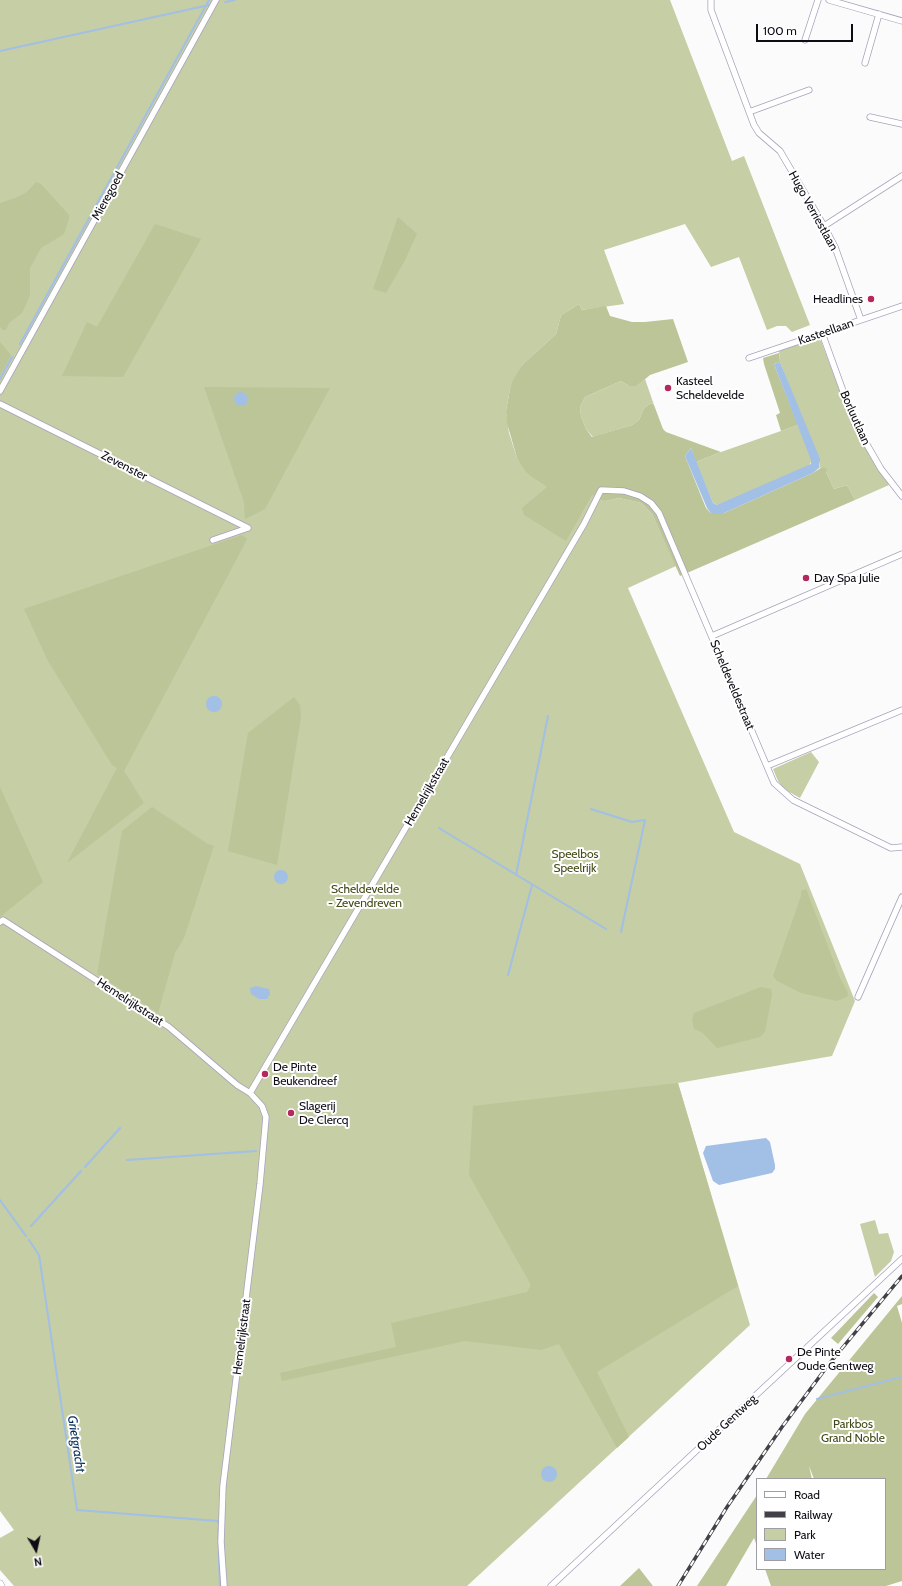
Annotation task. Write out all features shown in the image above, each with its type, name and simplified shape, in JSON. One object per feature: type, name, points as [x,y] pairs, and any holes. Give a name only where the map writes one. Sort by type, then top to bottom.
[{"type":"street","name":"Mieregoed","points":[[0,392],[216,0]]},
{"type":"street","name":"Hugo Verriestlaan","points":[[711,0],[711,10],[749,112],[759,133],[780,151],[824,226],[835,247],[861,320]]},
{"type":"street","points":[[805,40],[818,0]]},
{"type":"street","points":[[829,0],[849,2],[878,14],[902,21]]},
{"type":"street","points":[[865,63],[878,14]]},
{"type":"street","points":[[749,112],[809,90]]},
{"type":"street","points":[[870,117],[902,124]]},
{"type":"street","points":[[824,226],[902,176]]},
{"type":"street","name":"Kasteellaan","points":[[750,358],[902,306]]},
{"type":"street","name":"Borluutlaan","points":[[822,333],[855,424],[881,469],[902,496]]},
{"type":"street","name":"Zevenster","points":[[0,404],[248,528],[213,540]]},
{"type":"street","name":"Scheldeveldestraat","points":[[601,490],[615,490],[633,494],[646,500],[655,507],[712,636],[774,783],[793,800],[891,848],[902,847]]},
{"type":"street","name":"Hemelrijkstraat","points":[[250,1093],[584,524],[601,490]]},
{"type":"street","points":[[712,636],[902,554]]},
{"type":"street","points":[[767,766],[902,710]]},
{"type":"street","points":[[858,997],[902,897]]},
{"type":"street","name":"Hemelrijkstraat","points":[[1,921],[169,1027],[237,1085],[250,1093],[262,1106],[266,1117],[266,1128],[223,1486],[222,1542],[224,1586]]},
{"type":"street","name":"Oude Gentweg","points":[[551,1586],[902,1259]]},
{"type":"green space","name":"Scheldevelde - Zevendreven","points":[[0,0],[670,0],[732,161],[744,156],[810,325],[792,332],[786,326],[777,326],[767,330],[739,257],[711,267],[685,224],[604,250],[624,304],[582,310],[579,304],[561,315],[556,334],[523,364],[510,389],[506,411],[509,433],[517,458],[537,481],[548,487],[600,496],[606,501],[619,498],[641,503],[652,514],[676,566],[628,588],[734,832],[800,864],[855,1001],[832,1056],[678,1083],[750,1325],[467,1586],[14,1586],[0,1570],[0,1538],[14,1530],[0,1511]]},
{"type":"green space","points":[[36,182],[41,184],[69,215],[69,219],[64,234],[41,248],[30,268],[30,295],[22,313],[9,323],[6,330],[3,330],[0,327],[0,203],[18,197],[27,192]]},
{"type":"green space","points":[[398,217],[417,234],[405,260],[386,293],[373,289]]},
{"type":"green space","points":[[155,224],[201,239],[123,377],[62,376],[87,322],[97,327]]},
{"type":"green space","points":[[579,304],[582,310],[606,306],[610,316],[632,322],[673,319],[688,362],[650,375],[637,386],[629,386],[621,381],[585,397],[580,407],[581,416],[586,429],[592,437],[632,425],[639,420],[644,408],[651,403],[654,405],[663,429],[666,432],[721,452],[696,462],[691,448],[685,456],[706,508],[711,513],[724,513],[813,473],[822,467],[827,469],[826,472],[834,489],[847,485],[855,500],[680,576],[652,514],[641,503],[619,498],[606,501],[600,499],[599,496],[592,495],[566,541],[524,515],[522,508],[547,487],[526,472],[517,458],[507,423],[506,411],[510,389],[513,380],[523,364],[556,334],[561,315]]},
{"type":"green space","points":[[816,338],[821,341],[854,429],[889,485],[855,500],[847,485],[834,489],[826,472],[822,467],[819,468],[820,464],[780,362],[779,351]]},
{"type":"green space","points":[[0,342],[11,355],[0,376]]},
{"type":"green space","points":[[779,353],[780,362],[774,364],[798,425],[781,431],[776,415],[780,413],[763,358]]},
{"type":"green space","points":[[645,379],[654,405],[651,403],[644,408],[639,420],[632,425],[593,437],[586,429],[581,416],[580,407],[585,397],[621,381],[629,386],[637,386]]},
{"type":"green space","points":[[204,387],[330,388],[265,509],[245,519],[244,502]],"holes":[[[237,393],[246,393],[248,399],[247,403],[234,397]]]},
{"type":"green space","points":[[798,425],[812,460],[809,466],[722,505],[713,503],[696,462]]},
{"type":"green space","points":[[242,535],[247,539],[243,547],[124,771],[144,803],[67,863],[117,768],[112,765],[48,661],[24,609]]},
{"type":"green space","points":[[294,697],[300,705],[301,717],[277,865],[228,851],[248,733]]},
{"type":"green space","points":[[811,752],[819,762],[800,798],[784,789],[778,781],[773,769]]},
{"type":"green space","points":[[0,787],[43,882],[0,917]]},
{"type":"green space","points":[[152,807],[208,844],[214,846],[184,938],[175,953],[158,1013],[97,974],[122,831]]},
{"type":"green space","points":[[806,889],[840,978],[848,993],[847,997],[837,1001],[801,993],[777,981],[773,976],[801,896],[801,891]]},
{"type":"green space","points":[[761,987],[771,989],[772,995],[765,1032],[760,1037],[717,1048],[703,1033],[694,1029],[692,1020],[694,1013]]},
{"type":"green space","points":[[678,1083],[738,1286],[597,1372],[629,1437],[617,1448],[559,1344],[541,1350],[465,1341],[282,1381],[280,1373],[396,1347],[391,1323],[527,1292],[531,1285],[469,1175],[473,1106]]},
{"type":"green space","points":[[875,1220],[879,1234],[888,1233],[894,1252],[891,1261],[875,1277],[860,1224]]},
{"type":"green space","points":[[874,1293],[878,1297],[838,1344],[831,1338]]},
{"type":"green space","name":"Parkbos Grand Noble","points":[[902,1296],[902,1304],[897,1306],[902,1323],[902,1581],[886,1586],[771,1586],[765,1570],[886,1570],[886,1478],[814,1478],[809,1466],[812,1478],[767,1478],[805,1414]]},
{"type":"green space","points":[[756,1497],[756,1543],[754,1538],[726,1586],[697,1586]]},
{"type":"green space","points":[[639,1568],[653,1586],[620,1586]]},
{"type":"water","points":[[780,362],[820,459],[819,468],[813,473],[724,513],[711,513],[707,508],[685,456],[691,448],[713,503],[717,505],[811,464],[811,460],[774,364]]},
{"type":"water","points":[[241,392],[246,394],[248,399],[246,404],[241,406],[236,404],[234,399],[236,394]]},
{"type":"water","points":[[211,696],[217,696],[222,701],[220,710],[217,712],[211,712],[206,707],[206,701]]},
{"type":"water","points":[[281,870],[286,872],[288,877],[286,882],[281,884],[276,882],[274,877],[276,872]]},
{"type":"water","points":[[256,986],[269,989],[270,994],[267,999],[259,999],[251,994],[250,988]]},
{"type":"water","points":[[766,1138],[770,1142],[775,1165],[775,1169],[772,1173],[719,1185],[713,1181],[703,1153],[706,1146]]},
{"type":"water","points":[[546,1466],[552,1466],[557,1471],[555,1480],[552,1482],[546,1482],[541,1477],[541,1471]]},
{"type":"waterway","points":[[20,344],[209,0]]},
{"type":"waterway","points":[[225,2],[235,0]]},
{"type":"waterway","points":[[0,51],[209,5]]},
{"type":"waterway","points":[[0,379],[12,357]]},
{"type":"waterway","points":[[516,875],[548,716]]},
{"type":"waterway","points":[[591,809],[632,822],[645,820],[621,932]]},
{"type":"waterway","points":[[439,828],[606,929]]},
{"type":"waterway","points":[[508,975],[532,885]]},
{"type":"waterway","points":[[85,1167],[120,1128]]},
{"type":"waterway","points":[[127,1160],[256,1151]]},
{"type":"waterway","points":[[31,1226],[81,1171]]},
{"type":"waterway","name":"Grietgracht","points":[[0,1200],[26,1236]]},
{"type":"waterway","name":"Grietgracht","points":[[29,1240],[39,1255],[77,1510],[218,1521],[218,1523]]},
{"type":"waterway","points":[[817,1399],[902,1377]]},
{"type":"waterway","points":[[218,1528],[220,1586]]},
{"type":"railway","points":[[678,1586],[727,1507],[782,1427],[829,1364],[902,1276]]},
{"type":"place","name":"Headlines","points":[[871,299]]},
{"type":"place","name":"Kasteel Scheldevelde","points":[[668,388]]},
{"type":"place","name":"Day Spa Julie","points":[[806,578]]},
{"type":"place","name":"De Pinte Beukendreef","points":[[265,1074]]},
{"type":"place","name":"Slagerij De Clercq","points":[[291,1113]]},
{"type":"place","name":"De Pinte Oude Gentweg","points":[[789,1359]]},
{"type":"park label","name":"Speelbos Speelrijk","points":[[575,861]]}]
